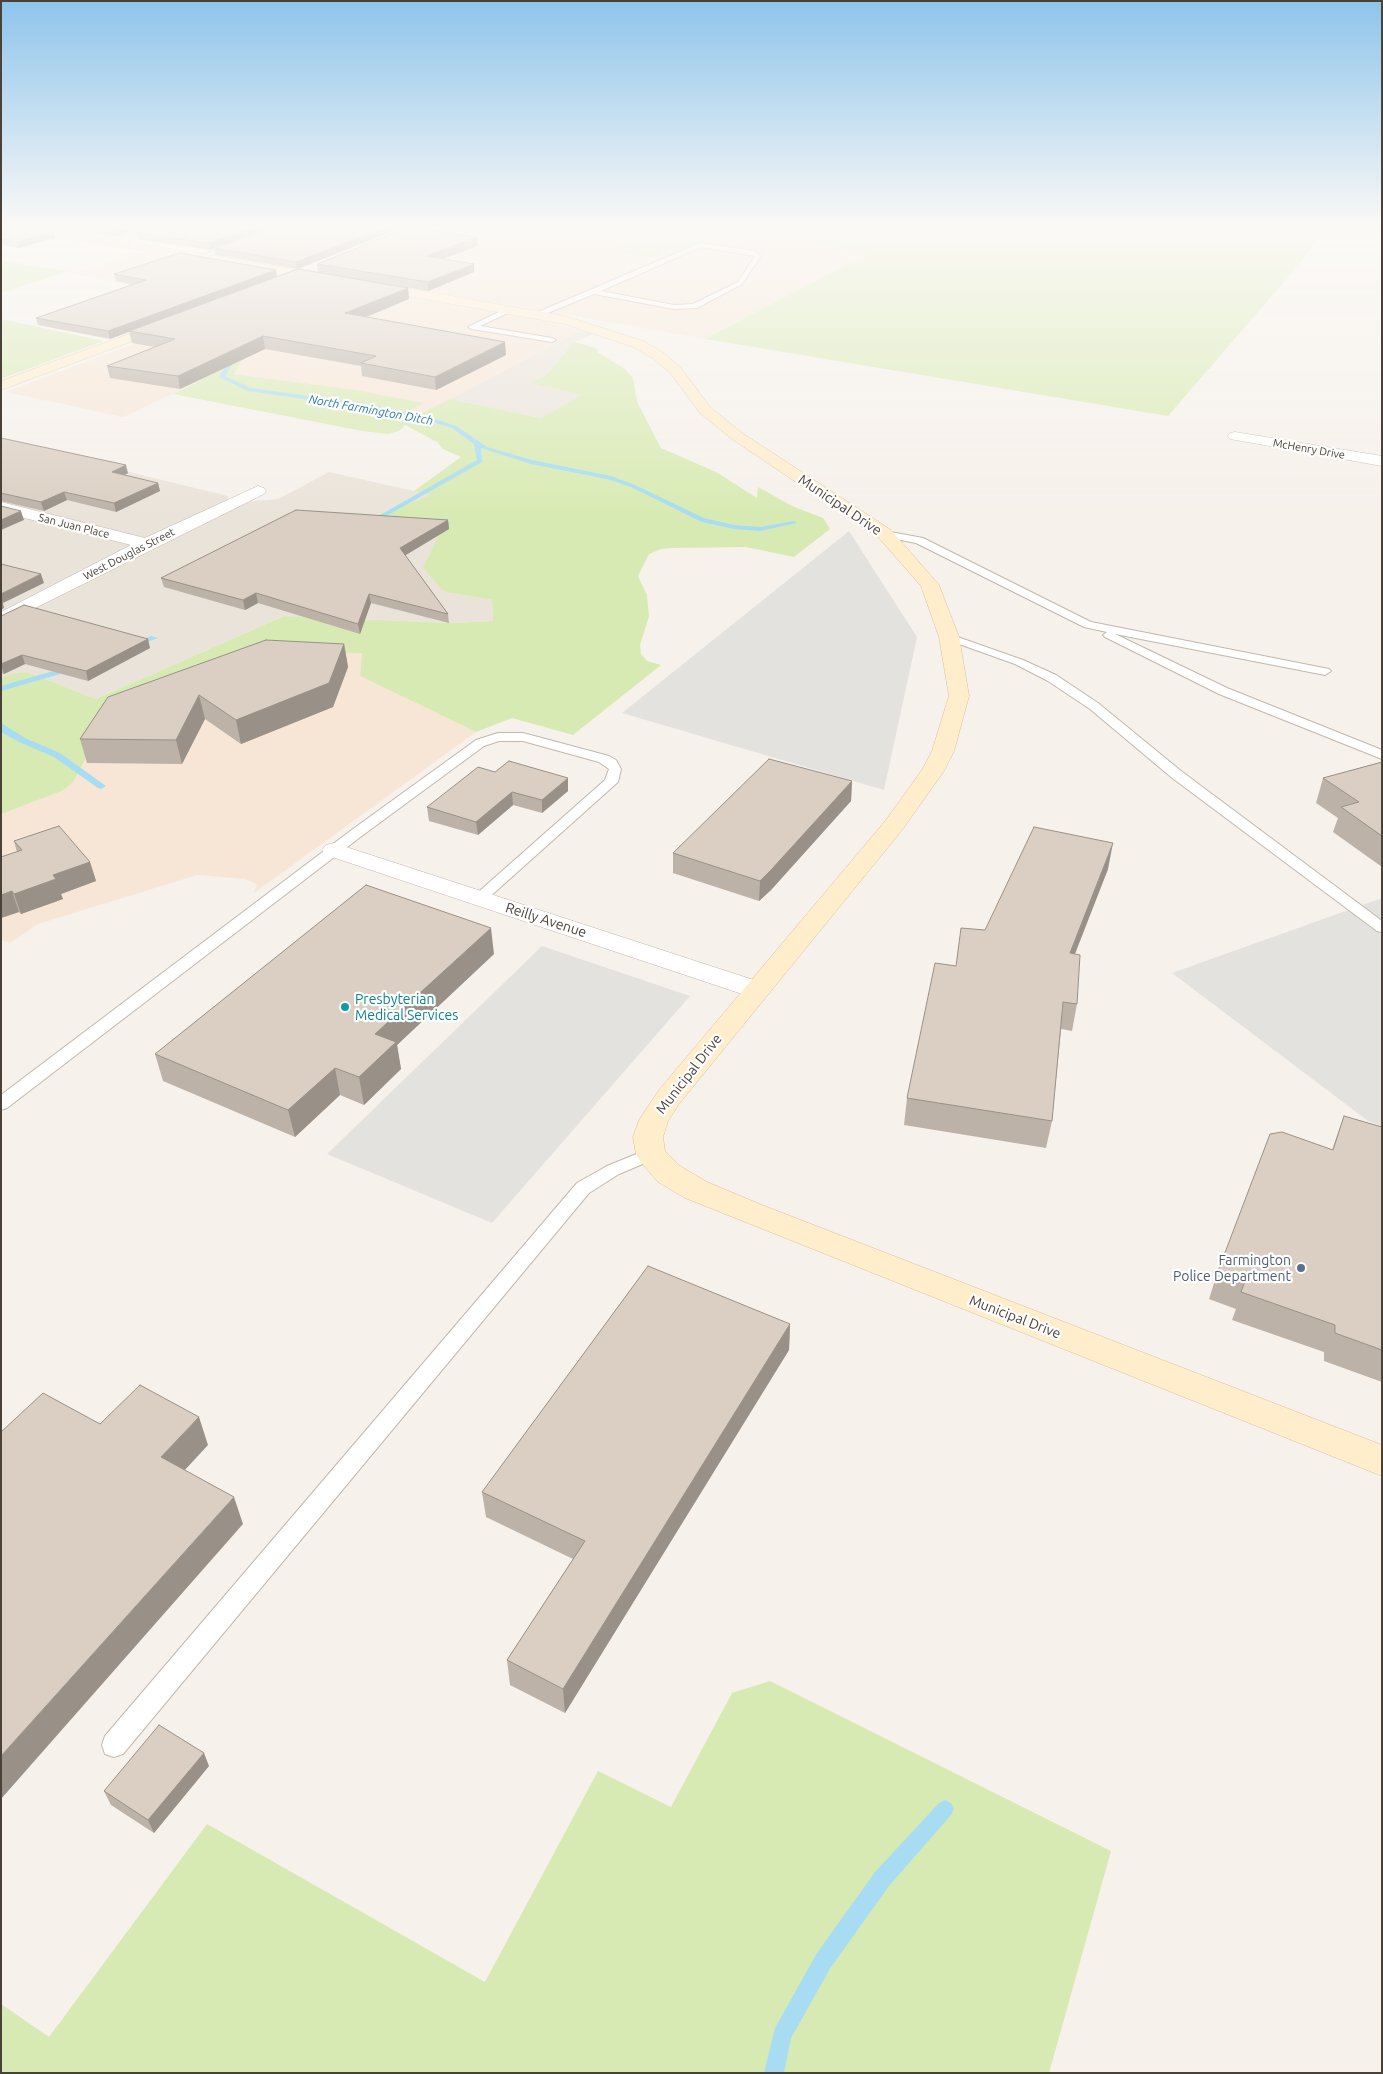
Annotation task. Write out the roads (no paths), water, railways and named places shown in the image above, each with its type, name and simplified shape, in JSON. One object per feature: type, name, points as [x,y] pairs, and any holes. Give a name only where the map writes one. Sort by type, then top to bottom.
[{"type":"main road","points":[[1,386],[171,323]]},
{"type":"main road","name":"Municipal Drive","points":[[571,323],[590,327],[638,344],[659,356],[676,371],[705,410],[737,436],[885,534],[930,585],[949,637],[959,696],[942,751],[933,771],[894,825],[669,1097],[654,1120],[648,1137],[651,1154],[669,1174],[696,1190],[751,1214],[1382,1461]]},
{"type":"street","name":"McHenry Drive","points":[[1235,436],[1382,461]]},
{"type":"street","name":"West Douglas Street","points":[[1,619],[147,544],[258,491]]},
{"type":"street","name":"San Juan Place","points":[[1,507],[147,544]]},
{"type":"street","name":"Reilly Avenue","points":[[334,850],[757,990]]},
{"type":"lane","points":[[481,323],[472,327],[552,340]]},
{"type":"lane","points":[[885,534],[919,540],[1223,691],[1382,755]]},
{"type":"lane","points":[[1088,625],[1325,672]]},
{"type":"lane","points":[[949,637],[1019,662],[1052,678],[1094,706],[1176,774],[1382,928]]},
{"type":"lane","points":[[1,1104],[334,850],[480,743],[498,736],[523,737],[604,759],[611,763],[616,769],[612,782],[480,898]]},
{"type":"lane","points":[[114,1745],[583,1188],[612,1170],[651,1154]]},
{"type":"waterway","name":"North Farmington Ditch","points":[[236,354],[222,377],[250,390],[359,405],[421,416],[454,427],[477,443]]},
{"type":"waterway","name":"North Farmington Ditch","points":[[370,523],[480,461],[477,443]]},
{"type":"waterway","points":[[477,443],[485,448],[531,462],[609,477],[633,486],[702,520],[734,527],[760,529],[794,523]]},
{"type":"waterway","name":"North Farmington Ditch","points":[[136,644],[154,638]]},
{"type":"waterway","name":"North Farmington Ditch","points":[[1,689],[71,668]]},
{"type":"waterway","points":[[1,726],[22,740],[57,755],[101,786]]},
{"type":"waterway","points":[[774,2073],[782,2035],[824,1960],[882,1879],[945,1809]]},
{"type":"place","name":"Presbyterian Medical Services","points":[[345,1007]]},
{"type":"place","name":"Farmington Police Department","points":[[1301,1268]]}]
